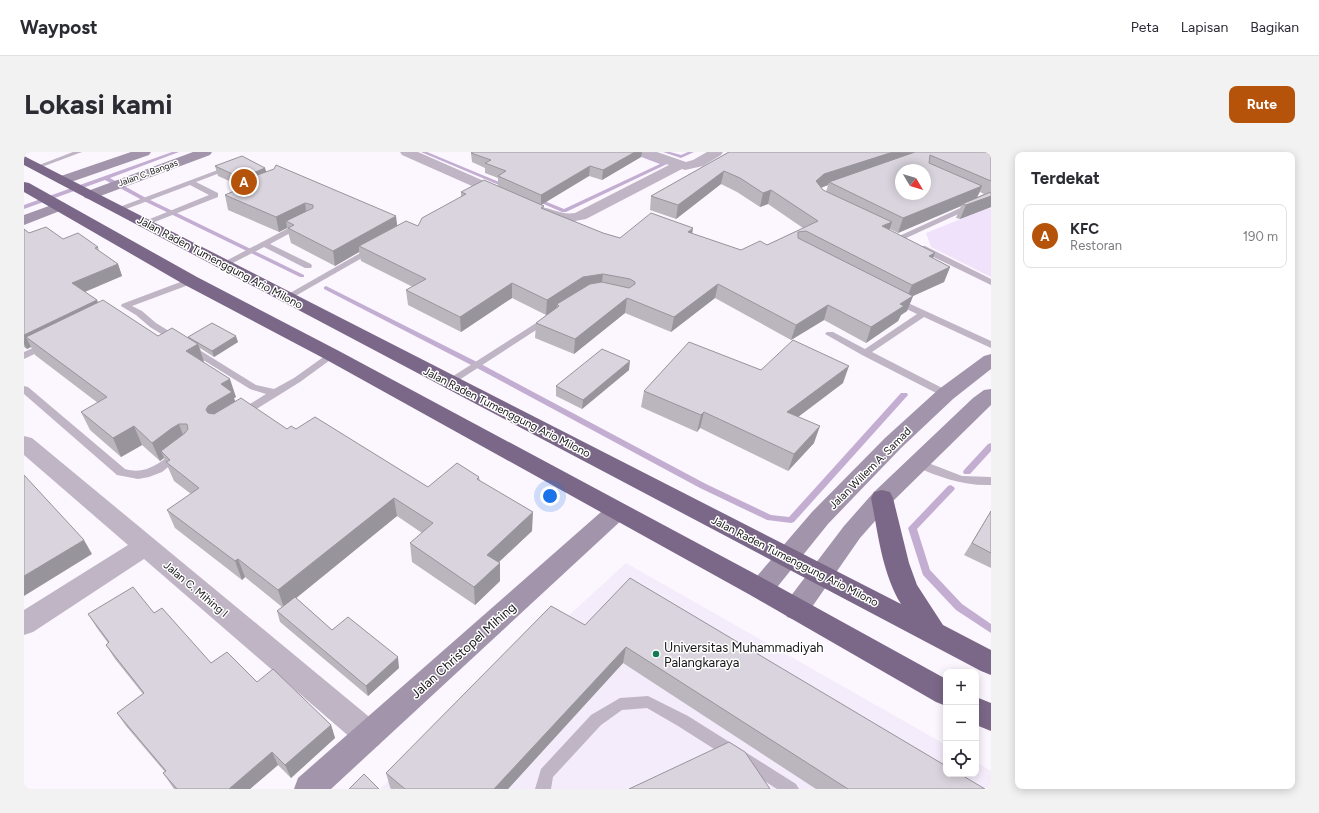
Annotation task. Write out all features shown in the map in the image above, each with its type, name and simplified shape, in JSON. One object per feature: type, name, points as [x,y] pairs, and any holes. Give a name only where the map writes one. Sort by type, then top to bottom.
[{"type":"highway","name":"Jalan Raden Tumenggung Ario Milono","points":[[24,160],[682,503],[789,556],[822,575],[991,663]]},
{"type":"highway","points":[[30,191],[57,204],[191,281],[332,355],[761,589],[943,691]]},
{"type":"highway","points":[[332,355],[361,336]]},
{"type":"highway","points":[[882,498],[897,563],[905,588],[934,633]]},
{"type":"highway","points":[[979,712],[991,718]]},
{"type":"main road","points":[[67,182],[144,152]]},
{"type":"main road","name":"Jalan C. Bangas","points":[[87,193],[107,188],[206,152]]},
{"type":"main road","points":[[24,220],[57,204]]},
{"type":"main road","name":"Jalan Willem A. Samad","points":[[761,589],[826,512],[893,443],[946,394],[991,360]]},
{"type":"main road","points":[[796,609],[852,532],[882,498],[991,394]]},
{"type":"main road","name":"Jalan Christopel Mihing","points":[[309,789],[617,511]]},
{"type":"street","points":[[407,152],[521,203],[559,218],[574,218],[588,213],[680,165]]},
{"type":"street","points":[[644,152],[680,165],[691,166],[698,164],[716,152]]},
{"type":"street","name":"Jalan C. Mihing I","points":[[24,443],[369,735]]},
{"type":"street","points":[[24,624],[145,546]]},
{"type":"lane","points":[[36,167],[79,152]]},
{"type":"lane","points":[[118,209],[238,164]]},
{"type":"lane","points":[[144,223],[218,195],[190,182]]},
{"type":"lane","points":[[979,203],[904,239],[991,282]]},
{"type":"lane","points":[[224,264],[311,220]]},
{"type":"lane","points":[[262,245],[308,266]]},
{"type":"lane","points":[[287,297],[381,245]]},
{"type":"lane","points":[[191,281],[122,308],[139,313],[153,325],[253,387],[275,393]]},
{"type":"lane","points":[[888,296],[923,314],[991,345]]},
{"type":"lane","points":[[450,382],[557,313]]},
{"type":"lane","points":[[865,354],[923,314]]},
{"type":"lane","points":[[830,334],[865,354],[946,394]]},
{"type":"lane","points":[[24,356],[58,339]]},
{"type":"lane","points":[[231,420],[332,355]]},
{"type":"lane","points":[[24,389],[121,472],[132,476],[144,475],[162,466],[189,447]]},
{"type":"lane","points":[[918,463],[960,481],[977,483],[991,481]]},
{"type":"lane","points":[[543,789],[546,774],[596,720],[620,704],[648,702],[683,721],[791,789]]},
{"type":"shaded area","points":[[988,208],[991,209],[991,277],[931,247],[926,233]]},
{"type":"shaded area","name":"Universitas Muhammadiyah Palangkaraya","points":[[626,563],[943,743],[943,777],[979,777],[979,764],[991,771],[991,789],[380,789]]},
{"type":"building","points":[[635,152],[603,170],[590,166],[541,195],[498,176],[506,171],[485,163],[491,160],[471,153]]},
{"type":"building","points":[[729,152],[893,152],[824,174],[816,181],[823,190],[892,222],[882,226],[935,253],[929,256],[950,267],[912,285],[806,231],[798,232],[798,238],[913,296],[900,304],[904,306],[871,327],[828,305],[796,325],[718,284],[674,317],[627,298],[575,339],[536,323],[559,306],[557,304],[590,284],[602,282],[629,288],[635,284],[635,282],[630,279],[603,274],[583,277],[547,300],[512,283],[460,317],[406,290],[426,279],[359,246],[406,221],[418,226],[422,218],[466,194],[461,192],[484,180],[544,206],[541,208],[603,233],[620,238],[651,213],[693,228],[688,232],[741,250],[760,241],[767,245],[818,221],[771,190],[763,193],[740,178],[724,171],[678,205],[651,196]]},
{"type":"building","points":[[915,152],[991,152],[991,181],[930,155],[929,163],[982,186],[903,218],[829,182]]},
{"type":"building","points":[[242,156],[265,168],[241,178],[215,166]]},
{"type":"building","points":[[276,165],[396,216],[333,251],[288,228],[294,225],[286,221],[313,208],[313,205],[305,203],[276,217],[225,195],[257,181],[249,178],[274,169]]},
{"type":"building","points":[[991,192],[991,196],[966,205],[962,204]]},
{"type":"building","points":[[46,227],[63,239],[78,233],[98,247],[95,248],[118,264],[72,283],[97,300],[24,335],[24,229],[29,233]]},
{"type":"building","points":[[103,300],[158,336],[172,328],[198,344],[186,351],[230,379],[221,384],[232,392],[208,406],[206,410],[208,413],[214,414],[241,398],[287,429],[291,426],[296,429],[315,417],[428,487],[457,463],[479,477],[477,479],[533,512],[487,555],[500,563],[474,587],[410,543],[433,523],[394,498],[278,590],[238,559],[235,561],[167,510],[199,488],[166,462],[170,460],[161,451],[185,433],[188,429],[187,424],[179,424],[152,443],[134,426],[113,438],[81,412],[107,397],[26,337]]},
{"type":"building","points":[[212,323],[236,336],[212,351],[188,337]]},
{"type":"building","points":[[793,340],[849,366],[787,412],[820,426],[794,454],[704,412],[701,415],[644,391],[689,342],[761,370]]},
{"type":"building","points":[[602,349],[630,361],[583,400],[556,386]]},
{"type":"building","points":[[24,475],[84,540],[24,576]]},
{"type":"building","points":[[991,511],[991,553],[972,543]]},
{"type":"building","points":[[630,578],[943,764],[943,777],[965,777],[985,789],[848,789],[626,647],[494,789],[405,789],[386,773],[551,606],[585,625]]},
{"type":"building","points":[[133,587],[154,613],[162,608],[211,663],[227,652],[257,682],[273,669],[331,725],[285,765],[272,752],[229,789],[177,789],[163,773],[166,771],[117,713],[144,693],[106,645],[109,642],[88,614]]},
{"type":"building","points":[[295,597],[332,630],[348,617],[398,657],[366,686],[277,611]]},
{"type":"building","points":[[729,742],[745,752],[770,789],[629,789]]},
{"type":"building","points":[[364,774],[379,789],[349,789]]},
{"type":"waterway","points":[[24,207],[177,152]]},
{"type":"waterway","points":[[423,152],[508,187]]},
{"type":"waterway","points":[[535,199],[564,211],[664,164],[630,152]]},
{"type":"waterway","points":[[665,152],[681,157],[692,152]]},
{"type":"waterway","points":[[106,178],[144,199],[302,276]]},
{"type":"waterway","points":[[326,288],[477,365],[703,486],[770,518],[791,520],[904,395]]},
{"type":"waterway","points":[[967,472],[991,446]]},
{"type":"waterway","points":[[951,488],[912,528],[926,572],[959,607],[991,629]]},
{"type":"place","name":"KFC","points":[[244,182]]},
{"type":"place","name":"Universitas Muhammadiyah Palangkaraya","points":[[656,654]]}]
